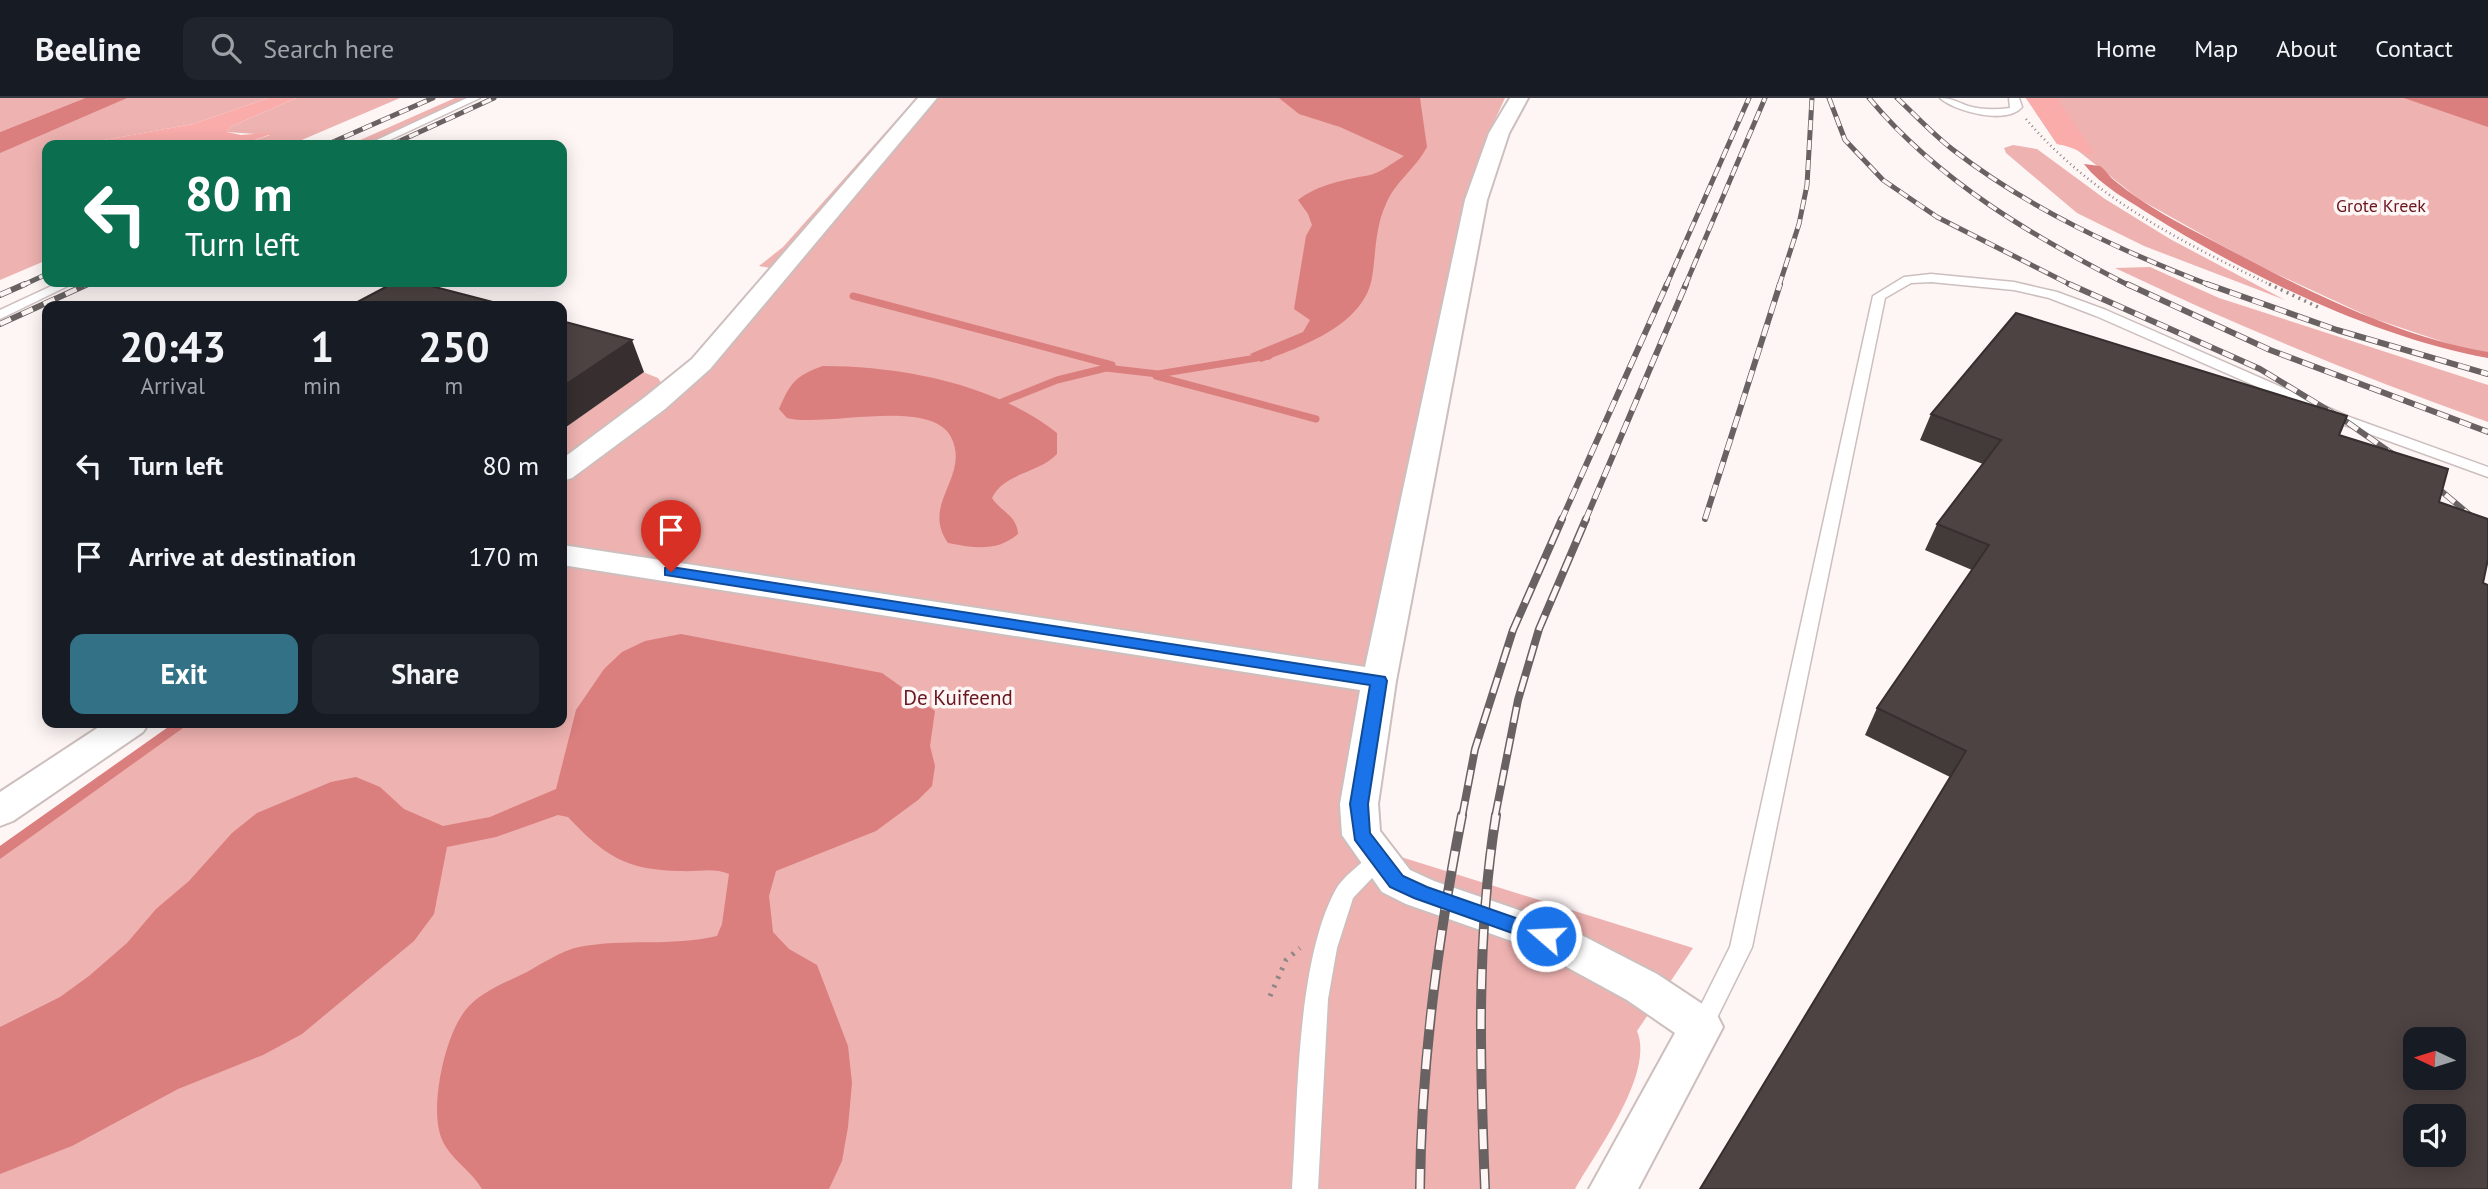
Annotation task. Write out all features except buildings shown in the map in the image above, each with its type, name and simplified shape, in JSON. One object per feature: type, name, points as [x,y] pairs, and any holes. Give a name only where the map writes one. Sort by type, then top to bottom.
[{"type":"street","points":[[567,467],[655,403],[701,364],[928,98]]},
{"type":"street","points":[[1519,98],[1499,133],[1476,200],[1379,681],[1359,804],[1361,835],[1396,881],[1420,893],[1546,936],[1642,987],[1701,1027],[1613,1189]]},
{"type":"street","points":[[567,556],[1379,681]]},
{"type":"street","points":[[0,811],[124,728]]},
{"type":"lane","points":[[382,140],[475,98]]},
{"type":"lane","points":[[1945,98],[1975,110],[2003,112],[2013,111],[2015,102]]},
{"type":"lane","points":[[1701,1027],[1741,947],[1879,296],[1908,279],[1931,278],[2014,286],[2053,295],[2101,313],[2347,421],[2488,472]]},
{"type":"lane","points":[[0,315],[59,287]]},
{"type":"lane","points":[[1305,1189],[1317,999],[1326,948],[1344,894],[1380,859]]},
{"type":"path","points":[[2015,102],[2052,151],[2108,193],[2211,256],[2320,308]]},
{"type":"path","points":[[1270,996],[1286,960],[1294,950],[1306,946],[1326,948]]},
{"type":"green space","points":[[0,98],[85,98],[0,132]]},
{"type":"green space","points":[[114,98],[268,98],[193,124],[104,140],[42,140],[42,262],[0,280],[0,139]]},
{"type":"green space","points":[[296,98],[400,98],[302,140],[256,140],[270,135],[227,132],[230,127]]},
{"type":"green space","points":[[455,98],[469,98],[374,140],[360,140]]},
{"type":"green space","points":[[916,98],[922,98],[776,269],[759,266],[783,247]]},
{"type":"green space","name":"De Kuifeend","points":[[934,98],[1505,98],[1485,141],[1467,194],[1431,354],[1377,629],[1353,842],[1693,948],[1637,1031],[1640,1048],[1638,1068],[1631,1090],[1609,1134],[1575,1189],[0,1189],[0,846],[167,728],[567,728],[567,478],[702,376]]},
{"type":"green space","name":"Grote Kreek","points":[[2026,98],[2488,98],[2488,357],[2372,318],[2253,263],[2139,199],[2072,146],[2057,144]]},
{"type":"green space","points":[[2013,145],[2037,149],[2105,199],[2170,239],[2285,300],[2144,246],[2077,213],[2006,153],[2004,148]]},
{"type":"green space","points":[[2150,267],[2219,298],[2488,385],[2488,422],[2300,350],[2115,268]]},
{"type":"green space","points":[[643,372],[658,378],[662,384],[651,401],[567,461],[567,426]]},
{"type":"shaded area","points":[[85,98],[127,98],[0,153],[0,132]]},
{"type":"shaded area","points":[[268,98],[296,98],[230,127],[227,132],[241,135],[277,132],[255,140],[104,140],[193,124]]},
{"type":"shaded area","points":[[1279,98],[1420,98],[1427,147],[1395,189],[1382,213],[1372,278],[1357,309],[1344,321],[1312,341],[1261,362],[1250,354],[1303,332],[1310,320],[1294,309],[1306,236],[1312,225],[1298,200],[1323,186],[1374,174],[1404,156],[1340,127],[1299,114]]},
{"type":"shaded area","points":[[2026,98],[2057,98],[2095,154],[2057,144]]},
{"type":"shaded area","points":[[2404,98],[2488,98],[2488,127]]},
{"type":"shaded area","points":[[2084,164],[2100,166],[2138,199],[2246,259],[2313,292],[2418,335],[2488,352],[2488,358],[2402,336],[2313,302],[2188,238],[2107,186]]},
{"type":"shaded area","points":[[823,366],[884,370],[946,381],[1005,402],[1057,433],[1057,454],[1004,483],[992,498],[1015,522],[1018,534],[993,546],[976,547],[948,543],[941,529],[939,515],[955,465],[955,451],[951,437],[939,425],[900,416],[826,420],[787,418],[779,409],[791,386],[806,373]]},
{"type":"shaded area","points":[[681,634],[882,673],[935,711],[930,746],[935,766],[932,786],[918,800],[876,831],[776,871],[769,896],[773,932],[789,949],[817,965],[848,1046],[852,1083],[848,1127],[842,1161],[829,1189],[482,1189],[451,1154],[439,1130],[439,1086],[446,1053],[457,1023],[477,999],[572,949],[596,944],[700,939],[717,936],[722,924],[729,874],[712,870],[662,870],[630,864],[593,842],[568,817],[558,815],[496,837],[447,847],[434,914],[414,941],[302,1034],[263,1055],[178,1089],[72,1146],[0,1174],[0,1027],[60,997],[89,976],[127,943],[156,909],[189,881],[232,833],[257,813],[331,782],[356,777],[380,787],[404,809],[443,826],[490,817],[556,789],[576,710],[604,669],[622,652],[645,641]]},
{"type":"shaded area","points":[[167,728],[183,728],[0,859],[0,846]]},
{"type":"waterway","points":[[853,296],[1112,365]]},
{"type":"waterway","points":[[1002,402],[1057,380],[1106,368],[1158,374],[1269,356]]},
{"type":"waterway","points":[[1156,376],[1316,419]]},
{"type":"railway","points":[[337,140],[433,98]]},
{"type":"railway","points":[[402,140],[494,98]]},
{"type":"railway","points":[[1666,286],[1749,98]]},
{"type":"railway","points":[[1685,286],[1765,98]]},
{"type":"railway","points":[[1779,286],[1799,224],[1807,185],[1812,98]]},
{"type":"railway","points":[[1829,98],[1845,140],[1883,180],[1937,217],[2069,284]]},
{"type":"railway","points":[[1869,98],[1926,156],[1990,205],[2059,248],[2130,286]]},
{"type":"railway","points":[[1897,98],[1952,149],[2012,191],[2110,243],[2208,284]]},
{"type":"railway","points":[[21,286],[42,276]]},
{"type":"railway","points":[[0,295],[25,284]]},
{"type":"railway","points":[[1561,521],[1667,284]]},
{"type":"railway","points":[[1585,521],[1686,284]]},
{"type":"railway","points":[[1705,519],[1780,284]]},
{"type":"railway","points":[[2069,284],[2260,369],[2344,420],[2404,462]]},
{"type":"railway","points":[[2127,284],[2270,350],[2488,432]]},
{"type":"railway","points":[[2208,284],[2337,330],[2488,374]]},
{"type":"railway","points":[[2208,284],[2212,286]]},
{"type":"railway","points":[[51,301],[81,287]]},
{"type":"railway","points":[[0,324],[42,305]]},
{"type":"railway","points":[[2427,479],[2477,521]]},
{"type":"railway","points":[[1462,817],[1475,749],[1513,630],[1562,519]]},
{"type":"railway","points":[[1495,817],[1518,700],[1539,629],[1586,519]]},
{"type":"railway","points":[[2475,519],[2488,530]]},
{"type":"railway","points":[[1420,1189],[1432,1001],[1462,815]]},
{"type":"railway","points":[[1485,1189],[1481,1048],[1482,955],[1496,815]]},
{"type":"route","points":[[671,572],[1379,681],[1359,804],[1361,835],[1396,881],[1420,893],[1546,936]]}]
